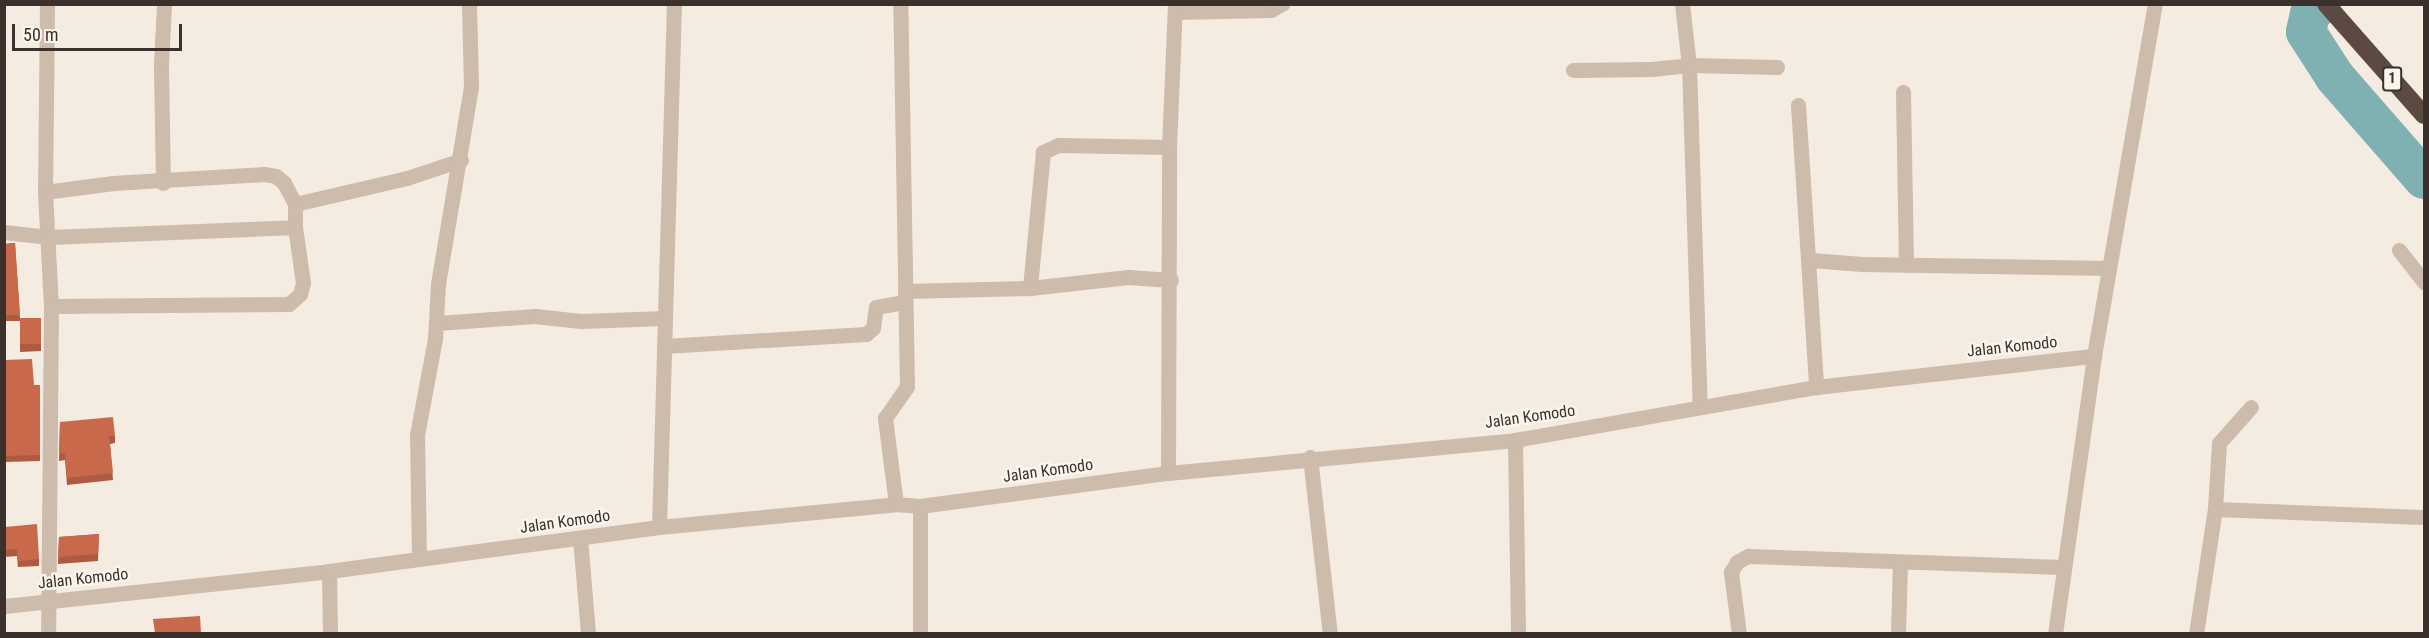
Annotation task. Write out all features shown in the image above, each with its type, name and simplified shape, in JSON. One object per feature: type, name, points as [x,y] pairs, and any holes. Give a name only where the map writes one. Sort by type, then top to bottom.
[{"type":"highway","name":"1","points":[[2326,4],[2424,115]]},
{"type":"street","points":[[47,4],[45,192],[51,306],[46,601],[48,633]]},
{"type":"street","points":[[163,183],[160,64],[164,4]]},
{"type":"street","points":[[419,559],[417,435],[437,323],[438,284],[461,160],[471,86],[469,4]]},
{"type":"street","points":[[659,527],[674,4]]},
{"type":"street","points":[[1168,473],[1171,280],[1169,147],[1175,8],[1271,10],[1282,4]]},
{"type":"street","points":[[1682,4],[1689,64],[1700,406]]},
{"type":"street","points":[[2055,633],[2094,357],[2155,4]]},
{"type":"street","points":[[896,504],[885,418],[907,387],[900,5]]},
{"type":"street","points":[[1573,70],[1652,69],[1689,64],[1777,67]]},
{"type":"street","points":[[1903,92],[1906,265]]},
{"type":"street","points":[[1798,105],[1811,260],[1816,387]]},
{"type":"street","points":[[1030,288],[1043,152],[1058,145],[1169,147]]},
{"type":"street","points":[[295,204],[397,180],[461,160]]},
{"type":"street","points":[[45,192],[113,183],[163,183],[230,175],[276,176],[295,204],[295,227],[303,284],[300,294],[289,304],[51,306]]},
{"type":"street","points":[[4,232],[49,237],[295,227]]},
{"type":"street","points":[[2399,250],[2424,282]]},
{"type":"street","points":[[1811,260],[1906,265],[2109,268]]},
{"type":"street","points":[[664,346],[866,334],[873,328],[876,307],[905,296],[1030,288],[1128,277],[1171,280]]},
{"type":"street","points":[[437,323],[535,316],[581,321],[665,318]]},
{"type":"street","name":"Jalan Komodo","points":[[4,606],[328,571],[659,527],[896,504],[920,506],[1168,473],[1310,457],[1515,440],[1816,387],[2094,357]]},
{"type":"street","points":[[2196,633],[2215,509],[2219,443],[2251,407]]},
{"type":"street","points":[[1515,440],[1518,633]]},
{"type":"street","points":[[1310,457],[1330,633]]},
{"type":"street","points":[[920,506],[921,633]]},
{"type":"street","points":[[2215,509],[2422,517]]},
{"type":"street","points":[[580,538],[588,633]]},
{"type":"street","points":[[1739,633],[1731,572],[1737,562],[1748,556],[2064,567]]},
{"type":"street","points":[[1898,633],[1900,562]]},
{"type":"street","points":[[328,571],[330,633]]},
{"type":"building","points":[[15,243],[20,315],[4,315],[4,244]]},
{"type":"building","points":[[20,318],[41,318],[41,344],[20,344]]},
{"type":"building","points":[[32,359],[34,385],[40,385],[40,455],[4,456],[4,360]]},
{"type":"building","points":[[113,417],[115,436],[109,436],[113,473],[67,478],[65,453],[59,453],[60,422]]},
{"type":"building","points":[[4,521],[5,527],[37,524],[39,559],[18,561],[17,549],[4,550]]},
{"type":"building","points":[[99,534],[98,554],[58,557],[59,537]]},
{"type":"building","points":[[200,616],[201,633],[155,633],[153,619]]},
{"type":"waterway","points":[[2321,4],[2310,14],[2306,32],[2335,77],[2424,179]]}]
